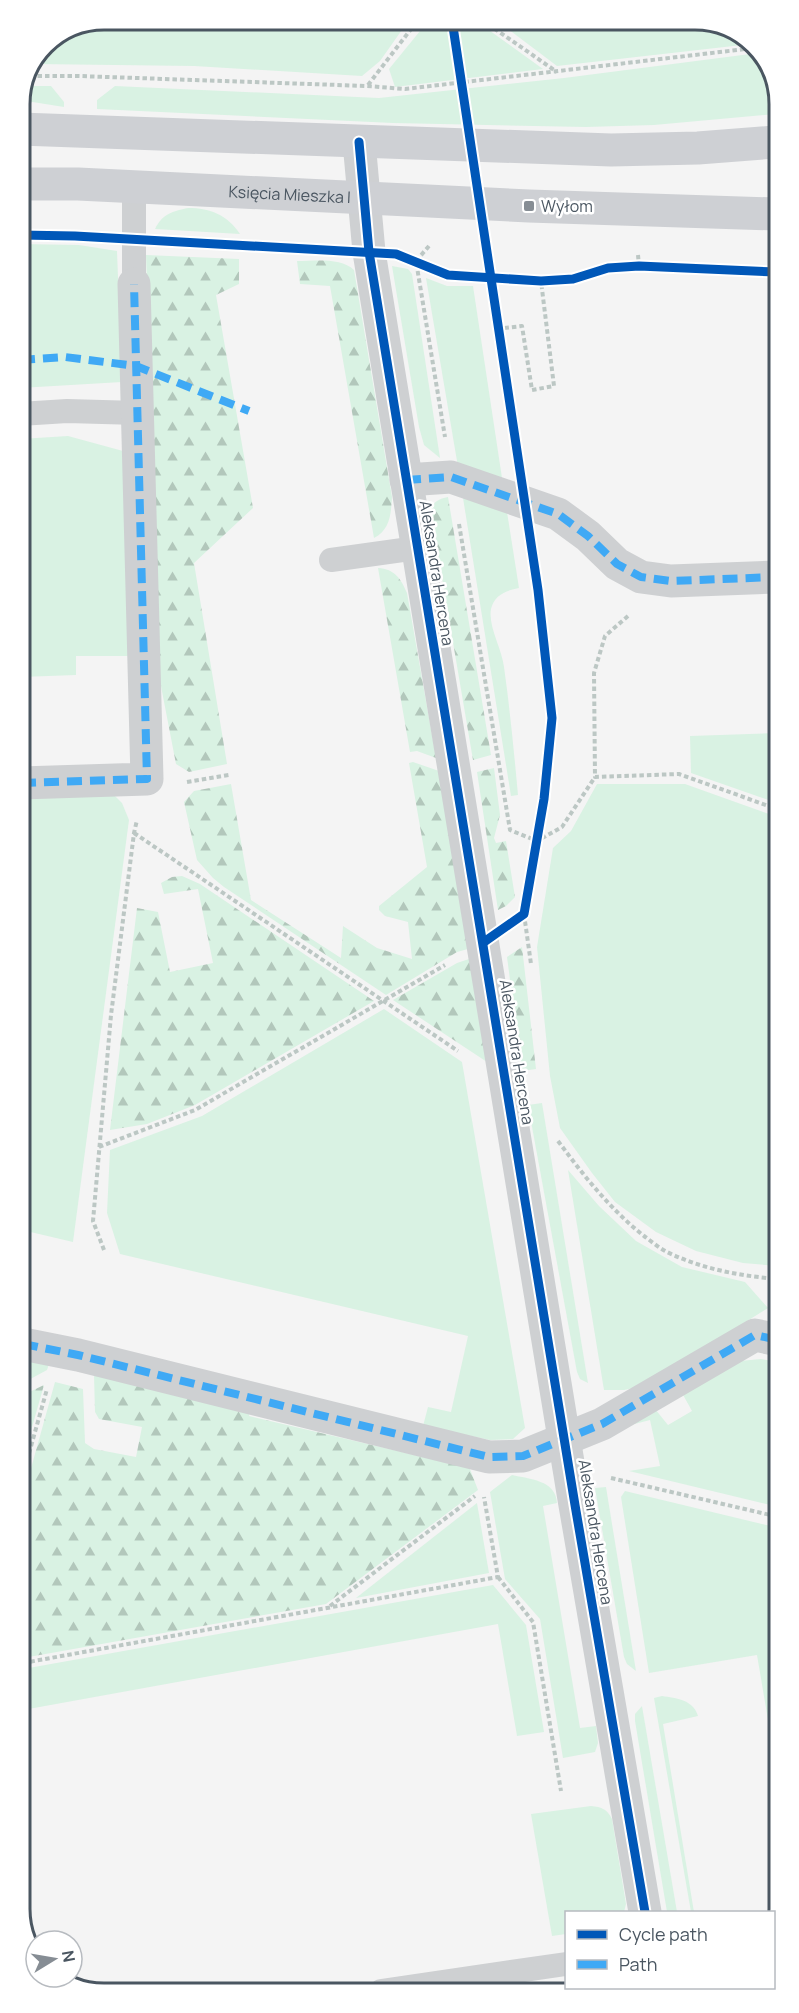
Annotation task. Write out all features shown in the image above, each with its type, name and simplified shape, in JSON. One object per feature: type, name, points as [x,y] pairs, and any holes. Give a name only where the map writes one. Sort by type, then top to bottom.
[{"type":"street","points":[[30,129],[611,150],[698,148],[769,142]]},
{"type":"street","name":"Aleksandra Hercena","points":[[359,142],[369,252],[645,1911]]},
{"type":"street","name":"Księcia Mieszka I","points":[[30,184],[364,196],[529,206],[769,214]]},
{"type":"street","points":[[30,783],[147,779],[134,284]]},
{"type":"street","points":[[406,480],[451,477],[558,514],[588,536],[617,564],[641,577],[671,581],[769,577]]},
{"type":"street","points":[[30,1346],[489,1457],[523,1456],[602,1424],[755,1335],[769,1338]]},
{"type":"lane","points":[[134,187],[134,284]]},
{"type":"lane","points":[[30,413],[67,411],[138,413]]},
{"type":"lane","points":[[331,560],[417,548]]},
{"type":"lane","points":[[436,1983],[565,1964]]},
{"type":"path","points":[[367,86],[410,30]]},
{"type":"path","points":[[496,30],[557,73]]},
{"type":"path","points":[[36,76],[91,76],[405,89],[557,73],[744,49]]},
{"type":"path","points":[[429,246],[416,261],[510,830],[537,841],[562,827],[595,777],[594,673],[605,636],[671,581]]},
{"type":"path","points":[[638,255],[639,266]]},
{"type":"path","points":[[497,329],[522,326],[532,390],[554,386],[541,281]]},
{"type":"path","points":[[595,777],[680,774],[769,806]]},
{"type":"path","points":[[104,1250],[93,1221],[111,1016],[134,832],[147,779]]},
{"type":"path","points":[[134,832],[507,1084]]},
{"type":"path","points":[[99,1148],[195,1110],[484,942]]},
{"type":"path","points":[[554,1136],[585,1177],[622,1219],[665,1251],[708,1268],[769,1278]]},
{"type":"path","points":[[30,1450],[58,1351]]},
{"type":"path","points":[[610,1478],[769,1515]]},
{"type":"path","points":[[329,1607],[483,1491],[498,1577],[533,1622],[561,1791]]},
{"type":"path","points":[[30,1662],[498,1577]]},
{"type":"green space","points":[[402,30],[380,61],[362,76],[194,66],[42,64],[63,42],[89,31]]},
{"type":"green space","points":[[421,30],[489,30],[543,69],[395,87],[389,69]]},
{"type":"green space","points":[[509,30],[700,30],[723,36],[740,45],[557,66]]},
{"type":"green space","points":[[749,54],[765,80],[769,115],[654,125],[586,127],[393,123],[97,109],[97,100],[115,86],[379,98],[564,78]]},
{"type":"green space","points":[[33,86],[51,86],[64,102],[64,107],[30,102]]},
{"type":"green space","points":[[188,208],[204,209],[224,217],[240,234],[155,229],[168,214]]},
{"type":"green space","points":[[30,244],[79,245],[117,251],[122,382],[30,387]]},
{"type":"green space","points":[[146,255],[239,259],[239,284],[216,295],[253,508],[194,563],[227,764],[189,772],[176,764],[160,681]]},
{"type":"green space","points":[[297,261],[335,261],[354,270],[392,497],[386,526],[374,538],[330,286],[300,284]]},
{"type":"green space","points":[[392,266],[408,269],[412,274],[440,458],[424,445],[419,427]]},
{"type":"green space","points":[[426,278],[447,286],[473,286],[502,478],[458,467]]},
{"type":"green space","points":[[68,436],[123,451],[129,656],[76,656],[76,675],[30,677],[30,438]]},
{"type":"green space","points":[[448,497],[491,755],[473,760],[431,513],[436,502]]},
{"type":"green space","points":[[463,498],[507,512],[519,588],[506,592],[495,600],[491,616],[504,667],[518,795],[511,796]]},
{"type":"green space","points":[[378,568],[389,570],[397,576],[407,593],[436,758],[417,751],[410,752]]},
{"type":"green space","points":[[769,733],[769,800],[691,773],[690,736]]},
{"type":"green space","points":[[413,762],[439,771],[468,949],[457,952],[386,995],[224,887],[197,860],[184,802],[194,791],[231,784],[251,900],[341,958],[343,926],[377,948],[412,959],[408,922],[385,916],[379,910],[379,906],[427,867],[409,763]]},
{"type":"green space","points":[[494,768],[500,815],[494,838],[496,843],[506,841],[515,897],[498,910],[477,772]]},
{"type":"green space","points":[[597,784],[685,784],[769,814],[769,1265],[743,1263],[696,1251],[656,1232],[615,1202],[560,1128],[550,1076],[537,947],[553,848],[571,831]]},
{"type":"green space","points":[[114,795],[122,803],[129,820],[73,1242],[30,1232],[30,799]]},
{"type":"green space","points":[[182,876],[200,884],[374,1001],[195,1105],[147,1124],[110,1130],[137,908],[158,912],[170,972],[213,963],[198,889],[164,894],[161,883],[172,877]]},
{"type":"green space","points":[[522,947],[536,1069],[522,1071],[507,957]]},
{"type":"green space","points":[[469,959],[487,1062],[393,1000],[457,963]]},
{"type":"green space","points":[[384,1009],[462,1062],[525,1428],[513,1439],[490,1440],[423,1426],[428,1407],[451,1412],[468,1336],[120,1254],[107,1213],[110,1150],[202,1116]]},
{"type":"green space","points":[[542,1103],[588,1383],[580,1379],[577,1372],[528,1105]]},
{"type":"green space","points":[[568,1170],[599,1206],[636,1241],[682,1267],[745,1282],[768,1308],[643,1386],[624,1390],[604,1390]]},
{"type":"green space","points":[[30,1360],[49,1364],[47,1370],[30,1379]]},
{"type":"green space","points":[[769,1360],[769,1505],[629,1471],[660,1466],[650,1420],[623,1427],[655,1409],[668,1425],[692,1411],[682,1393],[740,1361]]},
{"type":"green space","points":[[94,1375],[250,1411],[249,1416],[457,1465],[468,1464],[478,1490],[326,1604],[30,1657],[30,1472],[55,1382],[83,1389],[85,1443],[94,1449],[136,1457],[142,1427],[99,1419],[95,1412]]},
{"type":"green space","points":[[44,1385],[30,1434],[30,1392]]},
{"type":"green space","points":[[512,1475],[547,1485],[555,1495],[557,1503],[543,1506],[580,1728],[596,1726],[598,1743],[595,1752],[563,1758],[540,1619],[505,1579],[490,1492]]},
{"type":"green space","points":[[606,1487],[636,1671],[627,1664],[624,1657],[595,1488]]},
{"type":"green space","points":[[625,1491],[769,1526],[769,1726],[757,1655],[649,1673],[621,1497]]},
{"type":"green space","points":[[477,1503],[489,1573],[356,1598]]},
{"type":"green space","points":[[493,1585],[526,1625],[544,1732],[517,1736],[498,1624],[30,1709],[30,1668]]},
{"type":"green space","points":[[662,1696],[689,1703],[698,1716],[663,1724],[694,1911],[691,1911],[654,1698]]},
{"type":"green space","points":[[642,1706],[677,1911],[667,1911],[635,1714]]},
{"type":"green space","points":[[591,1806],[604,1809],[608,1813],[612,1819],[626,1904],[624,1911],[565,1911],[565,1934],[552,1936],[531,1814]]},
{"type":"marked path","points":[[30,783],[147,779],[134,284]]},
{"type":"marked path","points":[[30,359],[65,357],[136,366],[249,411]]},
{"type":"marked path","points":[[406,480],[451,477],[558,514],[588,536],[617,564],[641,577],[671,581],[769,577]]},
{"type":"marked path","points":[[30,1345],[78,1355],[489,1457],[523,1456],[602,1424],[755,1335],[769,1338]]},
{"type":"cycle path","points":[[454,30],[538,590],[552,718],[544,799],[524,914],[484,942]]},
{"type":"cycle path","points":[[359,142],[369,252],[575,1505],[645,1911]]},
{"type":"cycle path","points":[[30,235],[396,254],[448,275],[541,281],[573,279],[608,268],[639,266],[769,272]]},
{"type":"place","name":"Wyłom","points":[[529,206]]}]
